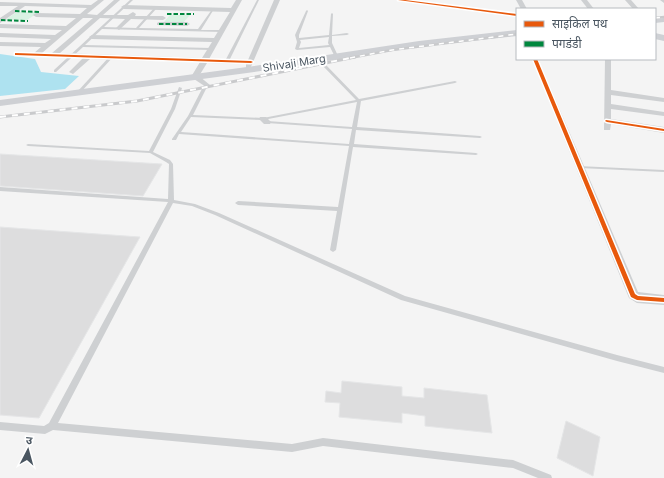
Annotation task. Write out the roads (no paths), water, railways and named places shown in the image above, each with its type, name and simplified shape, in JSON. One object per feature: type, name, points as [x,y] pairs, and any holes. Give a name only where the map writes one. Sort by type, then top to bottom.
[{"type":"main road","name":"Shivaji Marg","points":[[0,103],[195,77],[249,66],[516,33]]},
{"type":"main road","name":"Shivaji Marg","points":[[0,107],[206,85],[324,65],[516,38]]},
{"type":"street","points":[[35,55],[101,0]]},
{"type":"street","points":[[53,56],[117,0]]},
{"type":"street","points":[[16,54],[227,61],[249,66],[277,0]]},
{"type":"street","points":[[399,0],[462,4],[516,15]]},
{"type":"street","points":[[419,0],[462,4],[516,12]]},
{"type":"street","points":[[584,0],[590,8]]},
{"type":"street","points":[[628,0],[635,8]]},
{"type":"street","points":[[230,2],[238,1]]},
{"type":"street","points":[[206,85],[195,77],[238,1]]},
{"type":"street","points":[[0,4],[93,7]]},
{"type":"street","points":[[0,10],[9,5]]},
{"type":"street","points":[[0,22],[24,5]]},
{"type":"street","points":[[20,26],[49,6]]},
{"type":"street","points":[[37,27],[63,6]]},
{"type":"street","points":[[52,27],[78,7]]},
{"type":"street","points":[[124,7],[171,8],[196,12]]},
{"type":"street","points":[[119,28],[140,7]]},
{"type":"street","points":[[154,29],[171,8]]},
{"type":"street","points":[[15,11],[51,16],[163,18],[213,9],[233,10]]},
{"type":"street","points":[[183,30],[196,12]]},
{"type":"street","points":[[163,18],[187,24]]},
{"type":"street","points":[[0,22],[28,21]]},
{"type":"street","points":[[0,22],[20,26],[68,28]]},
{"type":"street","points":[[0,34],[57,37]]},
{"type":"street","points":[[92,37],[216,40]]},
{"type":"street","points":[[0,44],[47,46]]},
{"type":"street","points":[[73,72],[88,57]]},
{"type":"street","points":[[535,60],[633,295],[637,298],[664,300]]},
{"type":"street","points":[[608,60],[607,125],[664,130]]},
{"type":"street","points":[[608,92],[664,100]]},
{"type":"street","points":[[608,106],[664,114]]},
{"type":"lane","points":[[55,71],[132,0]]},
{"type":"lane","points":[[227,61],[258,0]]},
{"type":"lane","points":[[137,29],[155,8]]},
{"type":"lane","points":[[199,30],[213,9]]},
{"type":"lane","points":[[307,12],[297,35],[298,50],[331,46]]},
{"type":"lane","points":[[332,14],[330,36],[331,46],[336,56]]},
{"type":"lane","points":[[102,28],[222,31]]},
{"type":"lane","points":[[298,39],[347,34]]},
{"type":"lane","points":[[82,46],[211,50]]},
{"type":"lane","points":[[79,92],[111,57]]},
{"type":"lane","points":[[324,65],[359,101]]},
{"type":"lane","points":[[265,120],[455,82]]},
{"type":"lane","points":[[174,139],[190,116],[206,85]]},
{"type":"lane","points":[[151,152],[173,109],[180,88]]},
{"type":"lane","points":[[333,250],[359,101]]},
{"type":"lane","points":[[190,116],[265,120],[480,137]]},
{"type":"lane","points":[[178,133],[476,154]]},
{"type":"lane","points":[[0,426],[45,430],[52,426],[171,201],[170,164],[168,161],[151,152],[28,145]]},
{"type":"lane","points":[[580,167],[664,171]]},
{"type":"lane","points":[[0,189],[171,201],[193,205],[217,214],[403,298],[664,370]]},
{"type":"lane","points":[[238,203],[340,209]]},
{"type":"lane","points":[[52,426],[292,448],[323,442],[513,464],[548,478]]},
{"type":"water","points":[[0,54],[35,59],[41,72],[79,76],[65,89],[0,96]]},
{"type":"railway","points":[[656,18],[664,17]]},
{"type":"railway","points":[[351,58],[392,50],[516,34]]},
{"type":"railway","points":[[351,58],[355,57]]},
{"type":"railway","points":[[0,117],[137,101],[351,58]]}]
